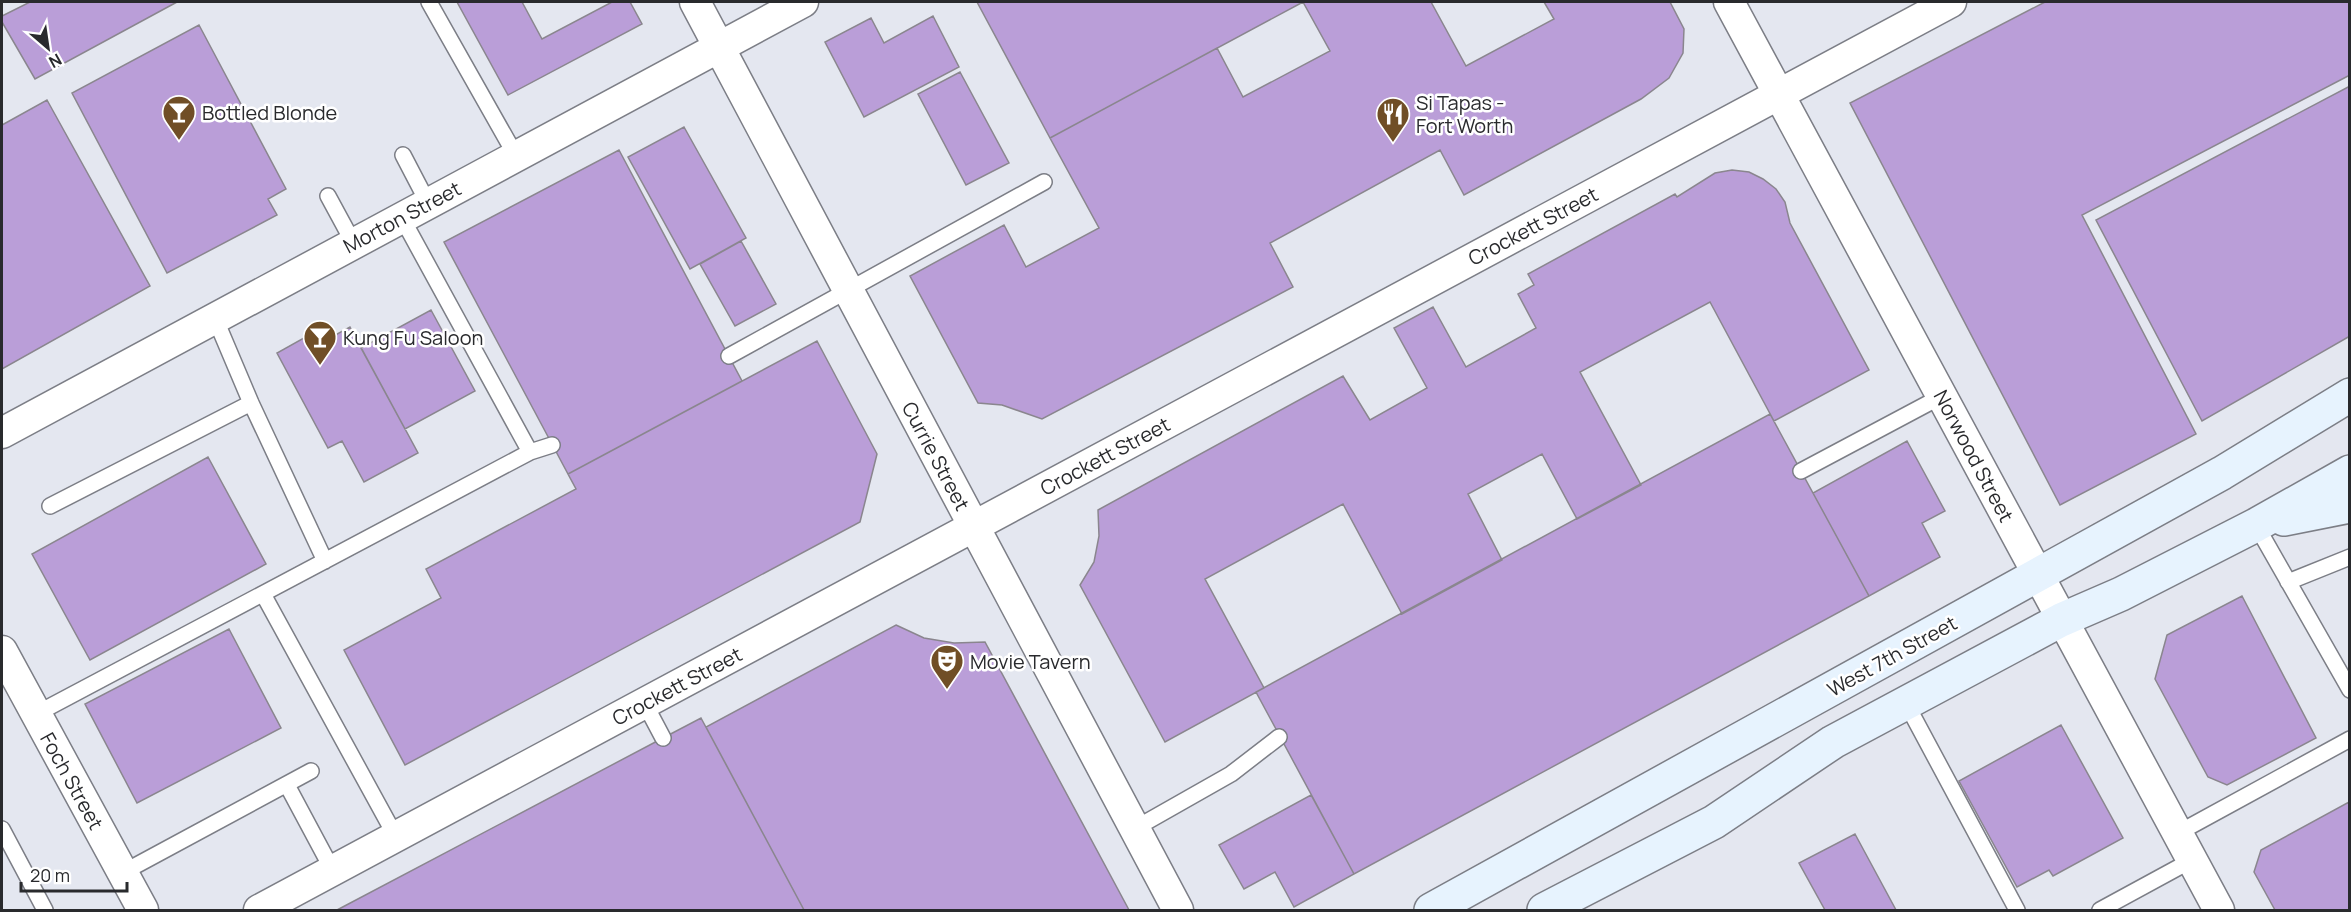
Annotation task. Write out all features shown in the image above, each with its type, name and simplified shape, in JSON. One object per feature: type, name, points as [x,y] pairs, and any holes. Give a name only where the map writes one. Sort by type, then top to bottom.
[{"type":"main road","name":"West 7th Street","points":[[1431,910],[2222,473],[2349,395]]},
{"type":"main road","points":[[1544,910],[1714,822],[1833,742],[2061,620],[2121,594],[2256,525],[2349,472]]},
{"type":"main road","points":[[2256,525],[2349,506]]},
{"type":"street","name":"Currie Street","points":[[695,2],[1178,910]]},
{"type":"street","name":"Morton Street","points":[[2,433],[803,2]]},
{"type":"street","name":"Norwood Street","points":[[1729,2],[2219,910]]},
{"type":"street","name":"Crockett Street","points":[[259,910],[1951,2]]},
{"type":"street","name":"Foch Street","points":[[2,651],[143,910]]},
{"type":"lane","points":[[429,2],[516,156]]},
{"type":"lane","points":[[403,155],[428,203]]},
{"type":"lane","points":[[729,356],[1044,182]]},
{"type":"lane","points":[[328,196],[354,244]]},
{"type":"lane","points":[[402,218],[530,452]]},
{"type":"lane","points":[[215,318],[251,403],[326,561]]},
{"type":"lane","points":[[1801,471],[1942,396]]},
{"type":"lane","points":[[50,506],[251,403]]},
{"type":"lane","points":[[36,714],[530,452],[552,445]]},
{"type":"lane","points":[[2256,525],[2349,690]]},
{"type":"lane","points":[[2288,582],[2349,557]]},
{"type":"lane","points":[[263,594],[396,837]]},
{"type":"lane","points":[[1906,703],[2017,910]]},
{"type":"lane","points":[[645,704],[663,738]]},
{"type":"lane","points":[[1134,829],[1231,774],[1279,737]]},
{"type":"lane","points":[[2178,833],[2349,739]]},
{"type":"lane","points":[[122,873],[311,771]]},
{"type":"lane","points":[[287,785],[333,871]]},
{"type":"lane","points":[[2,829],[45,910]]},
{"type":"lane","points":[[2100,910],[2192,860]]},
{"type":"building","points":[[30,2],[177,2],[35,79],[2,22],[2,16]]},
{"type":"building","points":[[457,2],[522,2],[542,39],[612,2],[630,2],[642,24],[508,95]]},
{"type":"building","points":[[977,2],[1303,2],[1050,138]]},
{"type":"building","points":[[1303,2],[1431,2],[1466,66],[1554,19],[1544,2],[1670,2],[1684,29],[1683,53],[1669,78],[1641,99],[1464,195],[1440,150],[1270,243],[1293,287],[1042,419],[1002,405],[978,403],[910,276],[1004,225],[1026,267],[1099,228],[1050,138],[1217,48],[1243,97],[1330,51]]},
{"type":"building","points":[[2045,2],[2350,2],[2350,75],[2082,215],[2196,434],[2060,505],[1850,103]]},
{"type":"building","points":[[933,16],[959,67],[864,117],[825,42],[871,18],[884,43]]},
{"type":"building","name":"Bottled Blonde","points":[[199,25],[286,189],[268,199],[277,215],[167,273],[72,93]]},
{"type":"building","points":[[960,72],[1009,163],[966,185],[918,94]]},
{"type":"building","points":[[2350,86],[2350,336],[2202,421],[2096,220]]},
{"type":"building","points":[[47,100],[150,286],[2,369],[2,125]]},
{"type":"building","points":[[684,127],[746,238],[690,269],[628,157]]},
{"type":"building","points":[[619,150],[742,381],[568,474],[444,242]]},
{"type":"building","points":[[1732,170],[1749,172],[1763,179],[1776,189],[1785,202],[1790,223],[1869,370],[1774,421],[1710,302],[1580,372],[1641,485],[1577,519],[1542,454],[1468,494],[1502,560],[1402,614],[1343,504],[1205,579],[1264,688],[1165,742],[1080,585],[1094,562],[1099,536],[1098,510],[1343,376],[1370,420],[1427,388],[1394,328],[1433,307],[1466,367],[1536,328],[1518,294],[1534,285],[1528,274],[1675,194],[1677,197],[1715,173]]},
{"type":"building","points":[[741,241],[776,304],[735,326],[700,264]]},
{"type":"building","points":[[431,310],[475,391],[405,429],[361,348]]},
{"type":"building","points":[[350,327],[418,453],[364,482],[342,441],[328,448],[277,353],[311,334],[317,345]]},
{"type":"building","points":[[817,341],[877,454],[860,522],[405,765],[344,650],[441,598],[426,569],[576,489],[568,474]]},
{"type":"building","points":[[1770,414],[1869,596],[1354,874],[1256,692]]},
{"type":"building","points":[[1907,441],[1945,511],[1922,523],[1940,557],[1869,596],[1813,493]]},
{"type":"building","points":[[208,457],[266,564],[90,660],[32,554]]},
{"type":"building","points":[[2242,596],[2316,738],[2227,785],[2208,777],[2155,679],[2167,635]]},
{"type":"building","points":[[896,625],[924,638],[954,643],[985,642],[1129,910],[804,910],[706,727]]},
{"type":"building","points":[[229,629],[281,728],[137,803],[85,704]]},
{"type":"building","points":[[701,718],[804,910],[337,910],[663,738]]},
{"type":"building","points":[[2061,725],[2123,838],[2053,876],[2049,870],[2017,887],[1959,781]]},
{"type":"building","points":[[1311,795],[1354,874],[1294,907],[1275,872],[1244,889],[1219,845]]},
{"type":"building","points":[[2349,802],[2350,910],[2275,910],[2254,872],[2261,850]]},
{"type":"building","points":[[1855,834],[1896,910],[1825,910],[1799,863]]},
{"type":"place","name":"Bottled Blonde","points":[[179,141]]},
{"type":"place","name":"Si Tapas - Fort Worth","points":[[1393,143]]},
{"type":"place","name":"Kung Fu Saloon","points":[[320,366]]},
{"type":"place","name":"Movie Tavern","points":[[947,690]]}]
